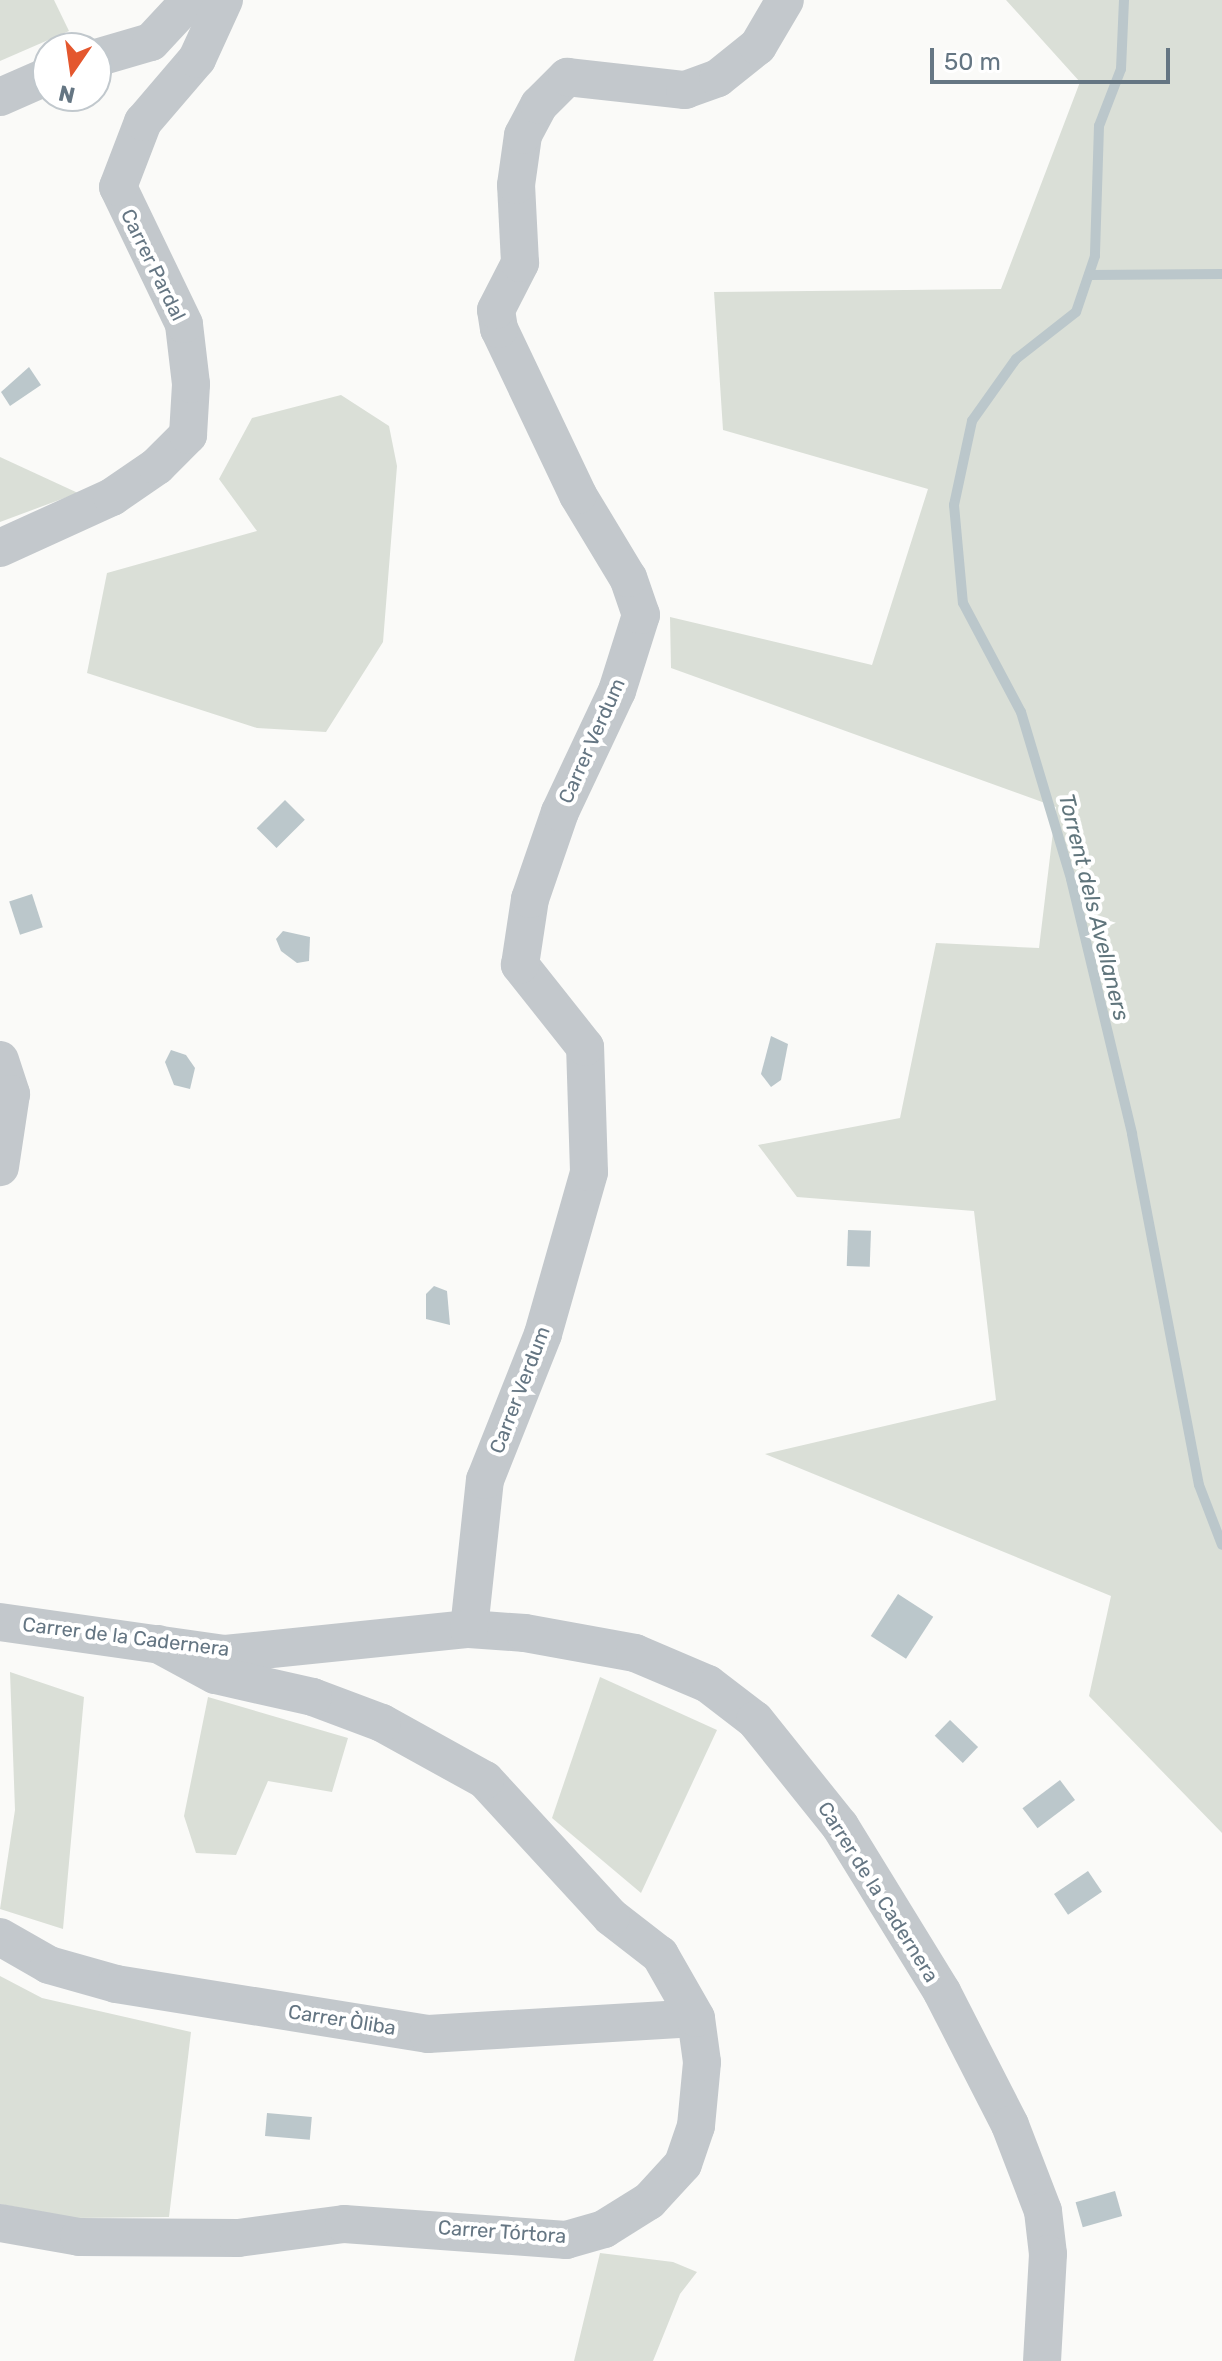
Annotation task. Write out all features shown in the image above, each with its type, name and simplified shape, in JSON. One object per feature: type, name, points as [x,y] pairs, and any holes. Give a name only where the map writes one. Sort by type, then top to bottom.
[{"type":"street","points":[[112,53],[151,42],[190,0]]},
{"type":"street","name":"Carrer Pardal","points":[[0,548],[112,497],[188,435],[191,384],[184,324],[118,187],[143,122],[197,59],[224,0]]},
{"type":"street","name":"Carrer Verdum","points":[[469,1629],[485,1480],[543,1334],[589,1172],[585,1047],[520,965],[530,899],[560,812],[617,691],[641,615],[628,578],[578,495],[499,329],[496,310],[520,263],[516,185],[523,135],[539,105],[567,77],[685,90],[718,78],[758,46],[785,0]]},
{"type":"street","points":[[0,97],[32,83]]},
{"type":"street","points":[[0,1060],[11,1094],[0,1167]]},
{"type":"street","name":"Carrer de la Cadernera","points":[[0,1622],[225,1654],[469,1629],[635,1653],[696,1679],[755,1720],[797,1768],[840,1826],[942,1992],[1010,2125],[1043,2211],[1048,2254],[1042,2361]]},
{"type":"street","name":"Carrer Tórtora","points":[[0,2223],[79,2237],[238,2238],[344,2224],[566,2240],[604,2229],[649,2201],[683,2164],[696,2126],[702,2062],[696,2018],[660,1955],[611,1917],[485,1780],[382,1723],[313,1697],[215,1675],[158,1644]]},
{"type":"street","name":"Carrer Òliba","points":[[0,1937],[49,1965],[116,1984],[428,2034],[696,2018]]},
{"type":"shaded area","points":[[0,0],[54,0],[69,31],[32,32],[32,47],[0,61]]},
{"type":"shaded area","points":[[1006,0],[1222,0],[1222,1833],[1089,1696],[1111,1596],[765,1454],[996,1400],[974,1211],[797,1197],[758,1145],[900,1118],[936,943],[1039,948],[1056,807],[671,668],[670,617],[872,665],[928,489],[723,430],[714,292],[1001,289],[1080,82]]},
{"type":"shaded area","points":[[29,367],[41,385],[10,406],[1,392]]},
{"type":"shaded area","points":[[341,395],[389,426],[397,466],[383,642],[326,732],[257,728],[87,673],[107,573],[257,531],[219,479],[252,418]]},
{"type":"shaded area","points":[[0,457],[78,493],[0,522]]},
{"type":"shaded area","points":[[285,800],[305,820],[277,848],[257,828]]},
{"type":"shaded area","points":[[32,894],[43,927],[20,935],[9,901]]},
{"type":"shaded area","points":[[283,931],[310,937],[309,961],[297,963],[281,951],[276,939]]},
{"type":"shaded area","points":[[771,1036],[788,1044],[781,1080],[771,1087],[761,1074]]},
{"type":"shaded area","points":[[171,1050],[186,1055],[195,1068],[190,1089],[174,1085],[165,1062]]},
{"type":"shaded area","points":[[848,1230],[871,1231],[870,1267],[847,1266]]},
{"type":"shaded area","points":[[434,1286],[447,1291],[450,1325],[426,1319],[426,1294]]},
{"type":"shaded area","points":[[898,1594],[933,1617],[906,1659],[871,1636]]},
{"type":"shaded area","points":[[10,1672],[84,1697],[63,1929],[0,1909],[15,1810]]},
{"type":"shaded area","points":[[600,1677],[717,1730],[641,1893],[552,1818]]},
{"type":"shaded area","points":[[208,1697],[348,1738],[332,1792],[268,1781],[236,1855],[196,1853],[184,1816]]},
{"type":"shaded area","points":[[950,1720],[978,1747],[963,1763],[935,1736]]},
{"type":"shaded area","points":[[1060,1780],[1075,1800],[1038,1828],[1022,1808]]},
{"type":"shaded area","points":[[1088,1871],[1102,1892],[1068,1915],[1054,1894]]},
{"type":"shaded area","points":[[0,1976],[42,1998],[191,2032],[169,2217],[75,2218],[0,2204]]},
{"type":"shaded area","points":[[267,2113],[312,2117],[310,2140],[265,2136]]},
{"type":"shaded area","points":[[1115,2191],[1122,2216],[1083,2227],[1076,2202]]},
{"type":"shaded area","points":[[600,2253],[673,2262],[697,2272],[680,2294],[653,2361],[574,2361]]},
{"type":"waterway","name":"Torrent dels Avellaners","points":[[1124,0],[1121,69],[1099,126],[1095,256],[1076,312],[1016,359],[972,421],[954,505],[963,603],[1021,712],[1071,879],[1132,1134],[1199,1485],[1222,1545]]},
{"type":"waterway","points":[[1089,275],[1222,274]]}]
